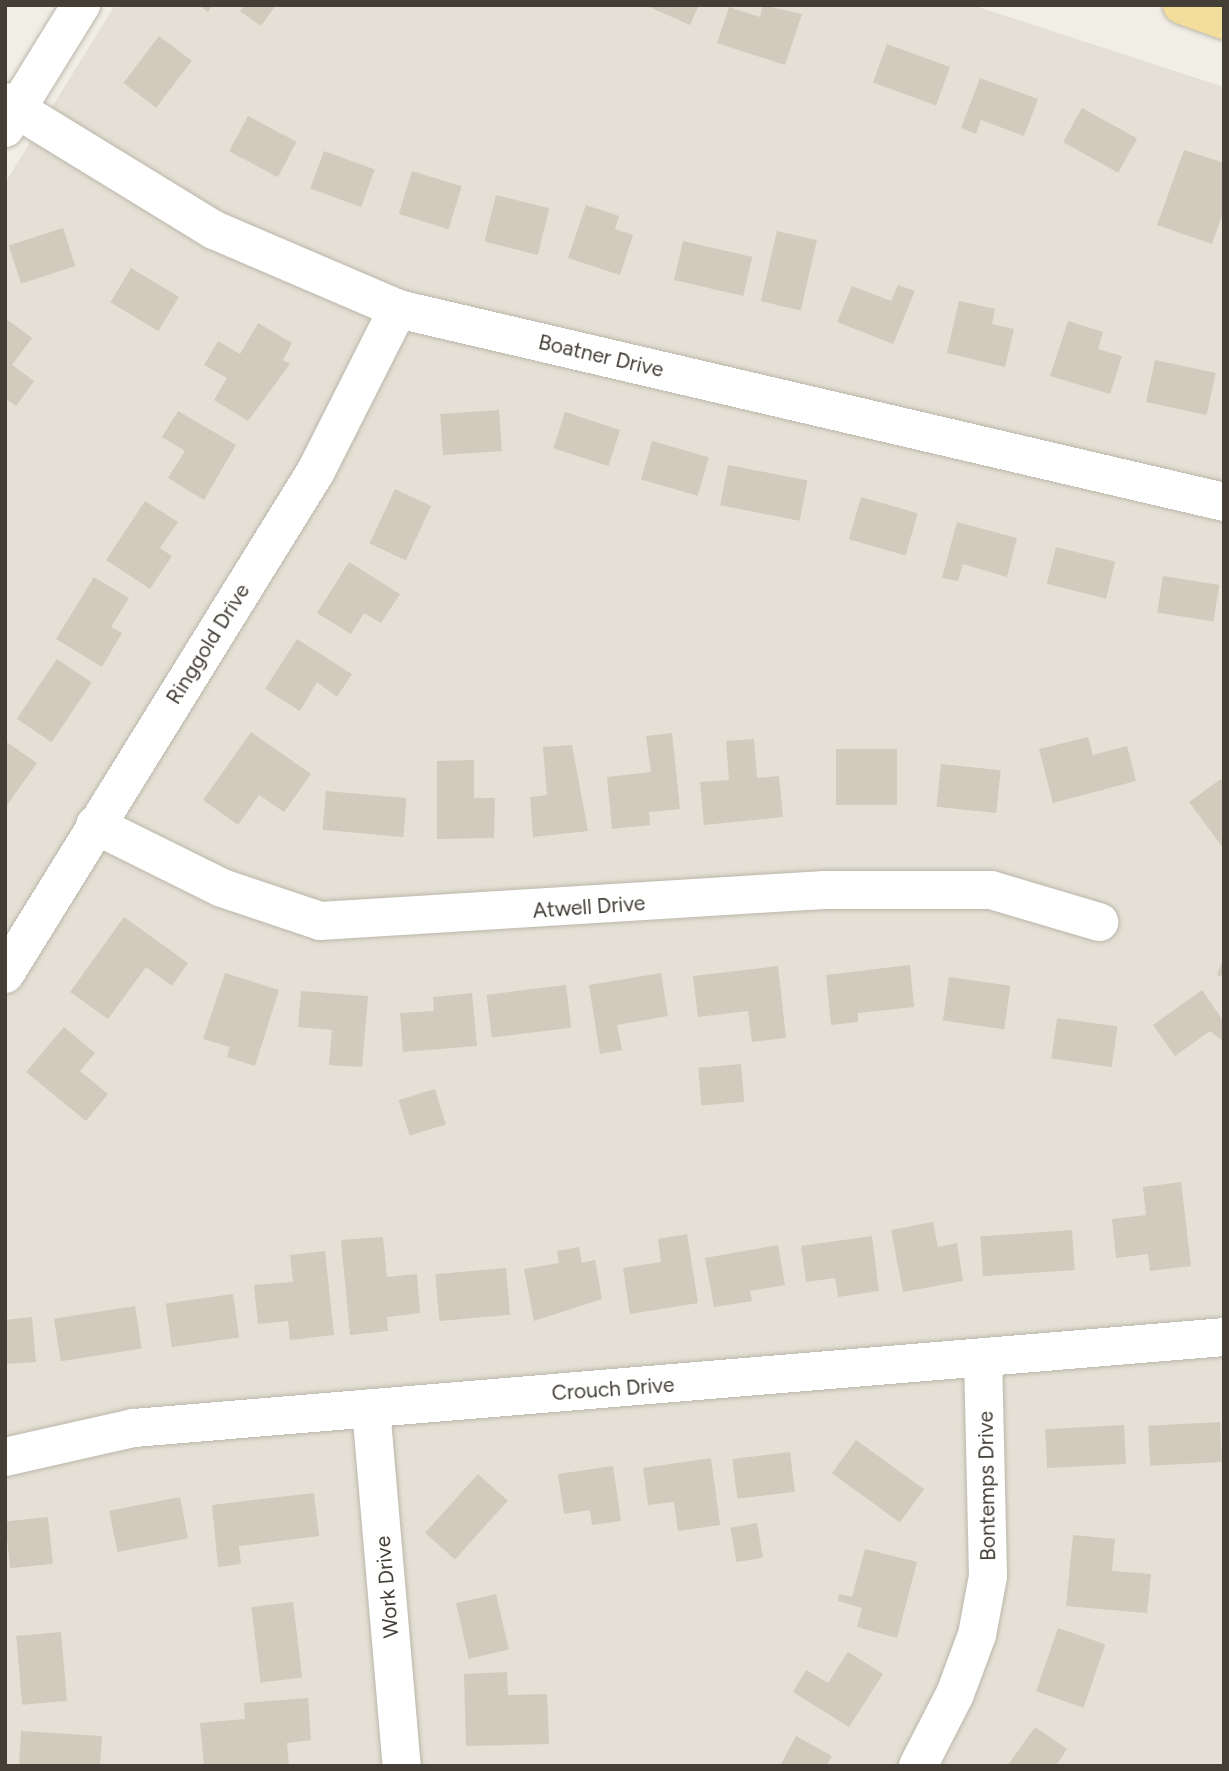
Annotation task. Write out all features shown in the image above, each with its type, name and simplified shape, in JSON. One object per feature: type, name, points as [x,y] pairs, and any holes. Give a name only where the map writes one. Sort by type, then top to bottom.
[{"type":"main road","points":[[1182,5],[1224,20]]},
{"type":"street","points":[[8,115],[81,5]]},
{"type":"street","name":"Boatner Drive","points":[[8,115],[214,230],[398,309],[1224,502]]},
{"type":"street","name":"Ringgold Drive","points":[[5,974],[348,417],[398,309]]},
{"type":"street","name":"Atwell Drive","points":[[95,825],[222,888],[320,921],[824,890],[991,890],[1099,922]]},
{"type":"street","name":"Crouch Drive","points":[[5,1457],[134,1428],[983,1360],[1224,1337]]},
{"type":"street","name":"Bontemps Drive","points":[[918,1766],[960,1682],[988,1576],[983,1360]]},
{"type":"street","name":"Work Drive","points":[[372,1408],[402,1766]]},
{"type":"shaded area","points":[[115,5],[972,5],[1224,87],[1224,1766],[5,1766],[5,183]]},
{"type":"building","points":[[198,5],[212,5],[208,12]]},
{"type":"building","points":[[245,5],[276,5],[261,26],[240,11]]},
{"type":"building","points":[[645,5],[699,5],[690,25]]},
{"type":"building","points":[[763,5],[802,14],[785,65],[717,43],[729,7],[760,17]]},
{"type":"building","points":[[159,36],[192,61],[156,108],[123,83]]},
{"type":"building","points":[[887,44],[950,67],[936,105],[873,83]]},
{"type":"building","points":[[980,78],[1038,99],[1024,136],[981,120],[976,134],[961,128]]},
{"type":"building","points":[[1082,108],[1137,139],[1118,173],[1063,142]]},
{"type":"building","points":[[248,116],[297,142],[278,177],[229,151]]},
{"type":"building","points":[[1184,150],[1224,163],[1224,210],[1212,244],[1157,225]]},
{"type":"building","points":[[324,151],[375,169],[361,207],[310,189]]},
{"type":"building","points":[[412,171],[462,186],[449,229],[399,214]]},
{"type":"building","points":[[496,195],[549,208],[538,255],[484,242]]},
{"type":"building","points":[[586,205],[619,216],[615,229],[633,235],[620,275],[568,258]]},
{"type":"building","points":[[63,228],[75,266],[21,284],[9,246]]},
{"type":"building","points":[[777,231],[817,240],[801,310],[761,301]]},
{"type":"building","points":[[683,241],[752,257],[743,296],[674,280]]},
{"type":"building","points":[[131,268],[179,297],[158,331],[110,302]]},
{"type":"building","points":[[898,285],[915,291],[893,344],[837,322],[852,286],[891,301]]},
{"type":"building","points":[[959,301],[995,309],[992,324],[1014,329],[1005,367],[947,353]]},
{"type":"building","points":[[5,318],[32,338],[12,365],[34,381],[16,406],[5,398]]},
{"type":"building","points":[[1068,321],[1103,332],[1098,349],[1122,356],[1110,394],[1050,376]]},
{"type":"building","points":[[258,323],[292,343],[283,360],[290,364],[248,421],[214,400],[227,378],[204,365],[218,341],[240,354]]},
{"type":"building","points":[[1155,360],[1216,373],[1207,415],[1146,402]]},
{"type":"building","points":[[499,410],[502,451],[443,455],[440,414]]},
{"type":"building","points":[[178,411],[236,445],[204,500],[168,478],[185,451],[162,437]]},
{"type":"building","points":[[565,412],[620,430],[608,466],[553,448]]},
{"type":"building","points":[[652,441],[709,457],[698,496],[641,479]]},
{"type":"building","points":[[728,465],[808,480],[800,521],[720,505]]},
{"type":"building","points":[[395,489],[431,506],[406,560],[370,543]]},
{"type":"building","points":[[861,497],[918,513],[906,556],[849,539]]},
{"type":"building","points":[[145,501],[178,522],[160,548],[172,556],[150,589],[106,560]]},
{"type":"building","points":[[957,522],[1017,538],[1007,577],[963,564],[958,581],[942,578]]},
{"type":"building","points":[[1056,547],[1115,562],[1106,599],[1047,584]]},
{"type":"building","points":[[349,562],[400,594],[381,623],[364,613],[351,634],[317,613]]},
{"type":"building","points":[[1163,576],[1219,585],[1214,621],[1157,613]]},
{"type":"building","points":[[94,577],[129,598],[111,627],[122,633],[102,667],[56,639]]},
{"type":"building","points":[[297,639],[352,674],[337,697],[317,682],[300,711],[265,689]]},
{"type":"building","points":[[57,659],[92,682],[52,742],[17,719]]},
{"type":"building","points":[[251,732],[311,774],[284,812],[259,795],[238,825],[203,800]]},
{"type":"building","points":[[672,733],[680,809],[649,812],[650,825],[612,829],[607,777],[651,772],[646,736]]},
{"type":"building","points":[[1088,737],[1093,755],[1127,746],[1136,781],[1053,803],[1039,749]]},
{"type":"building","points":[[754,739],[757,778],[779,776],[783,817],[704,825],[700,782],[729,780],[726,741]]},
{"type":"building","points":[[5,741],[37,763],[5,808]]},
{"type":"building","points":[[572,745],[588,831],[533,837],[530,797],[547,795],[543,747]]},
{"type":"building","points":[[836,749],[897,749],[897,805],[836,805]]},
{"type":"building","points":[[474,760],[474,798],[495,798],[494,838],[437,839],[437,761]]},
{"type":"building","points":[[941,764],[1001,770],[996,813],[937,807]]},
{"type":"building","points":[[1221,779],[1224,782],[1224,849],[1189,802]]},
{"type":"building","points":[[326,791],[407,798],[403,837],[323,830]]},
{"type":"building","points":[[124,917],[188,963],[172,986],[146,967],[108,1019],[70,992]]},
{"type":"building","points":[[1224,956],[1224,977],[1217,975]]},
{"type":"building","points":[[910,965],[914,1007],[858,1013],[858,1022],[831,1025],[826,975]]},
{"type":"building","points":[[778,966],[786,1038],[752,1042],[748,1011],[698,1017],[693,976]]},
{"type":"building","points":[[225,973],[279,990],[255,1066],[227,1057],[230,1047],[203,1039]]},
{"type":"building","points":[[661,973],[668,1016],[617,1025],[622,1050],[600,1054],[589,985]]},
{"type":"building","points":[[949,977],[1010,986],[1004,1029],[943,1021]]},
{"type":"building","points":[[566,985],[571,1028],[492,1037],[487,995]]},
{"type":"building","points":[[1202,990],[1224,1022],[1224,1042],[1210,1031],[1175,1056],[1153,1025]]},
{"type":"building","points":[[301,991],[368,996],[362,1067],[329,1065],[332,1030],[298,1027]]},
{"type":"building","points":[[472,993],[477,1046],[403,1052],[400,1013],[434,1011],[433,997]]},
{"type":"building","points":[[1057,1018],[1117,1026],[1112,1067],[1051,1059]]},
{"type":"building","points":[[64,1027],[95,1053],[80,1071],[108,1094],[86,1121],[26,1072]]},
{"type":"building","points":[[741,1064],[744,1102],[701,1106],[698,1068]]},
{"type":"building","points":[[435,1089],[446,1124],[409,1135],[399,1100]]},
{"type":"building","points":[[1181,1182],[1191,1266],[1150,1271],[1148,1254],[1116,1258],[1112,1219],[1146,1215],[1143,1187]]},
{"type":"building","points":[[933,1222],[938,1247],[957,1243],[963,1281],[903,1292],[891,1230]]},
{"type":"building","points":[[1072,1230],[1075,1270],[983,1276],[980,1236]]},
{"type":"building","points":[[687,1234],[698,1303],[630,1314],[623,1268],[661,1262],[658,1239]]},
{"type":"building","points":[[872,1236],[879,1291],[838,1297],[835,1278],[806,1282],[801,1246]]},
{"type":"building","points":[[383,1237],[387,1277],[417,1274],[420,1313],[387,1317],[388,1331],[350,1335],[341,1240]]},
{"type":"building","points":[[778,1245],[785,1285],[750,1291],[752,1301],[714,1307],[705,1258]]},
{"type":"building","points":[[579,1247],[582,1263],[595,1260],[602,1299],[534,1321],[524,1269],[559,1263],[557,1251]]},
{"type":"building","points":[[325,1251],[334,1335],[290,1340],[288,1321],[258,1324],[254,1285],[293,1282],[290,1255]]},
{"type":"building","points":[[506,1268],[510,1315],[439,1321],[435,1274]]},
{"type":"building","points":[[233,1294],[239,1338],[172,1347],[166,1303]]},
{"type":"building","points":[[135,1306],[142,1348],[61,1361],[54,1319]]},
{"type":"building","points":[[32,1317],[36,1362],[5,1364],[5,1320]]},
{"type":"building","points":[[1220,1422],[1222,1462],[1150,1466],[1148,1426]]},
{"type":"building","points":[[1124,1425],[1126,1464],[1047,1468],[1045,1429]]},
{"type":"building","points":[[856,1440],[924,1489],[900,1523],[832,1473]]},
{"type":"building","points":[[790,1452],[795,1492],[737,1499],[732,1459]]},
{"type":"building","points":[[711,1458],[720,1525],[678,1531],[674,1502],[648,1505],[643,1468]]},
{"type":"building","points":[[613,1466],[621,1521],[592,1525],[590,1510],[564,1514],[558,1474]]},
{"type":"building","points":[[478,1474],[508,1501],[455,1559],[425,1533]]},
{"type":"building","points":[[314,1493],[319,1536],[239,1546],[241,1564],[218,1567],[212,1505]]},
{"type":"building","points":[[180,1497],[188,1538],[117,1552],[109,1511]]},
{"type":"building","points":[[48,1517],[53,1564],[10,1568],[5,1521]]},
{"type":"building","points":[[757,1523],[763,1557],[736,1562],[730,1528]]},
{"type":"building","points":[[1073,1535],[1115,1539],[1112,1571],[1151,1574],[1147,1613],[1066,1606]]},
{"type":"building","points":[[865,1549],[917,1562],[897,1638],[857,1627],[862,1608],[838,1601],[839,1594],[852,1597]]},
{"type":"building","points":[[496,1594],[509,1650],[469,1659],[456,1603]]},
{"type":"building","points":[[293,1602],[302,1677],[261,1683],[251,1607]]},
{"type":"building","points":[[1058,1628],[1105,1644],[1083,1708],[1036,1691]]},
{"type":"building","points":[[61,1632],[67,1701],[22,1705],[16,1636]]},
{"type":"building","points":[[848,1652],[883,1674],[849,1727],[793,1692],[806,1670],[828,1683]]},
{"type":"building","points":[[507,1672],[508,1695],[547,1694],[549,1744],[466,1746],[464,1674]]},
{"type":"building","points":[[308,1698],[311,1740],[287,1743],[289,1766],[204,1766],[200,1723],[245,1719],[244,1703]]},
{"type":"building","points":[[1035,1727],[1067,1749],[1056,1766],[1007,1766]]},
{"type":"building","points":[[21,1731],[102,1736],[100,1766],[19,1766]]},
{"type":"building","points":[[796,1736],[832,1756],[826,1766],[780,1766]]}]
